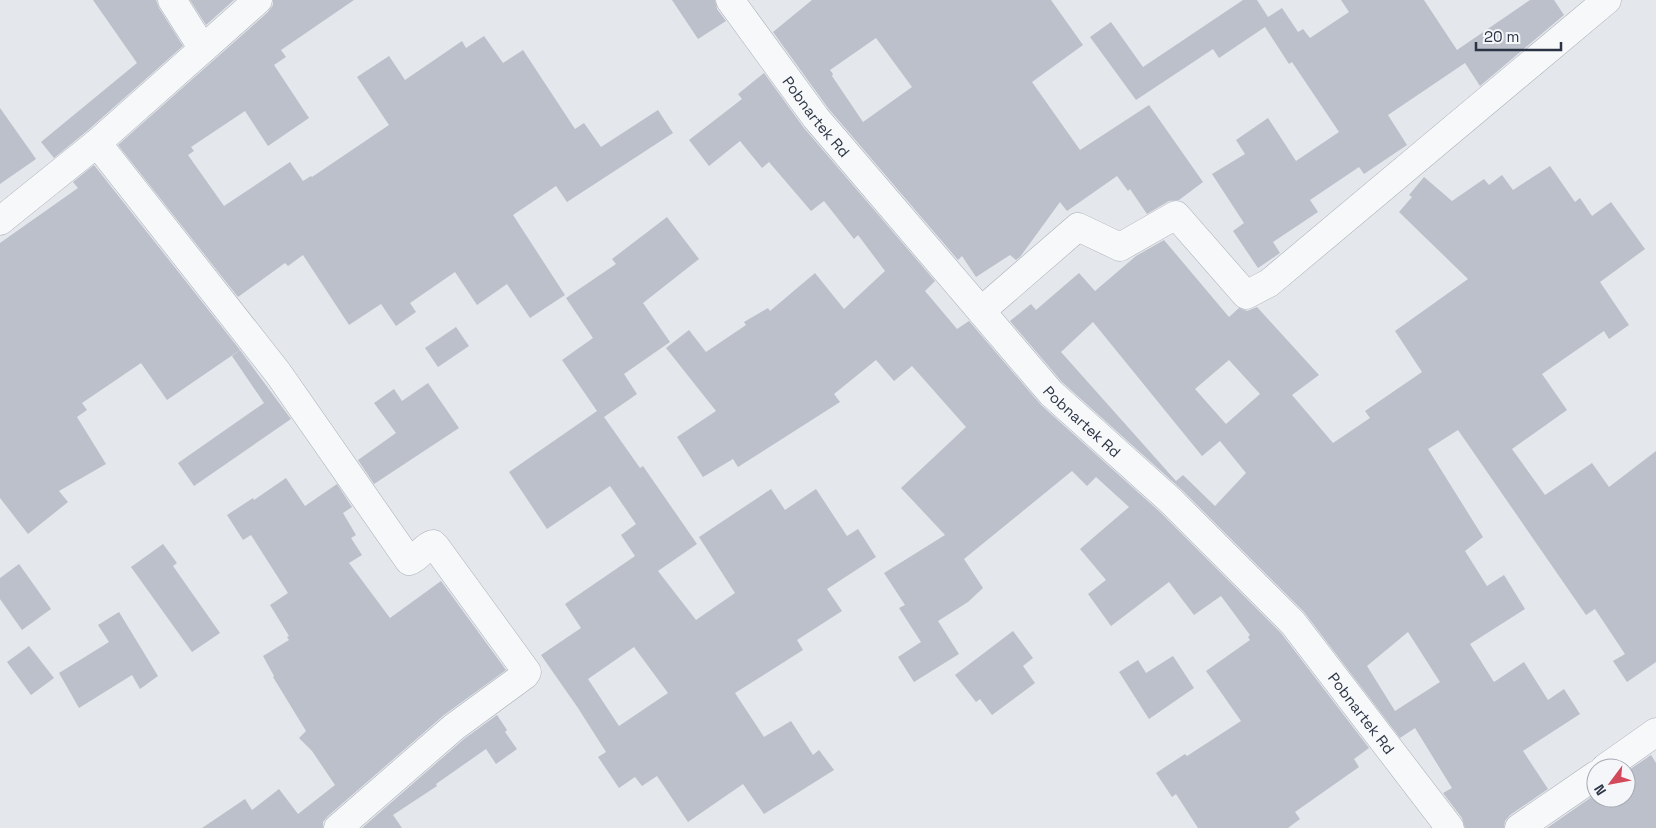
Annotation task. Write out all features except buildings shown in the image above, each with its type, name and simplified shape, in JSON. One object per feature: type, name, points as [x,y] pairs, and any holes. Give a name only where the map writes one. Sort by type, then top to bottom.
[{"type":"street","points":[[172,0],[203,49]]},
{"type":"street","points":[[0,221],[97,143],[258,0]]},
{"type":"street","name":"Pobnartek Rd","points":[[730,0],[816,118],[1051,393],[1171,501],[1293,623],[1450,828]]},
{"type":"street","points":[[981,311],[1078,227],[1120,247],[1176,216],[1246,295],[1269,283],[1607,0]]},
{"type":"street","points":[[97,143],[278,373],[409,561],[433,544],[527,672],[525,676],[454,727],[338,828]]},
{"type":"street","points":[[1619,758],[1656,732]]},
{"type":"street","points":[[1520,828],[1586,781]]}]
